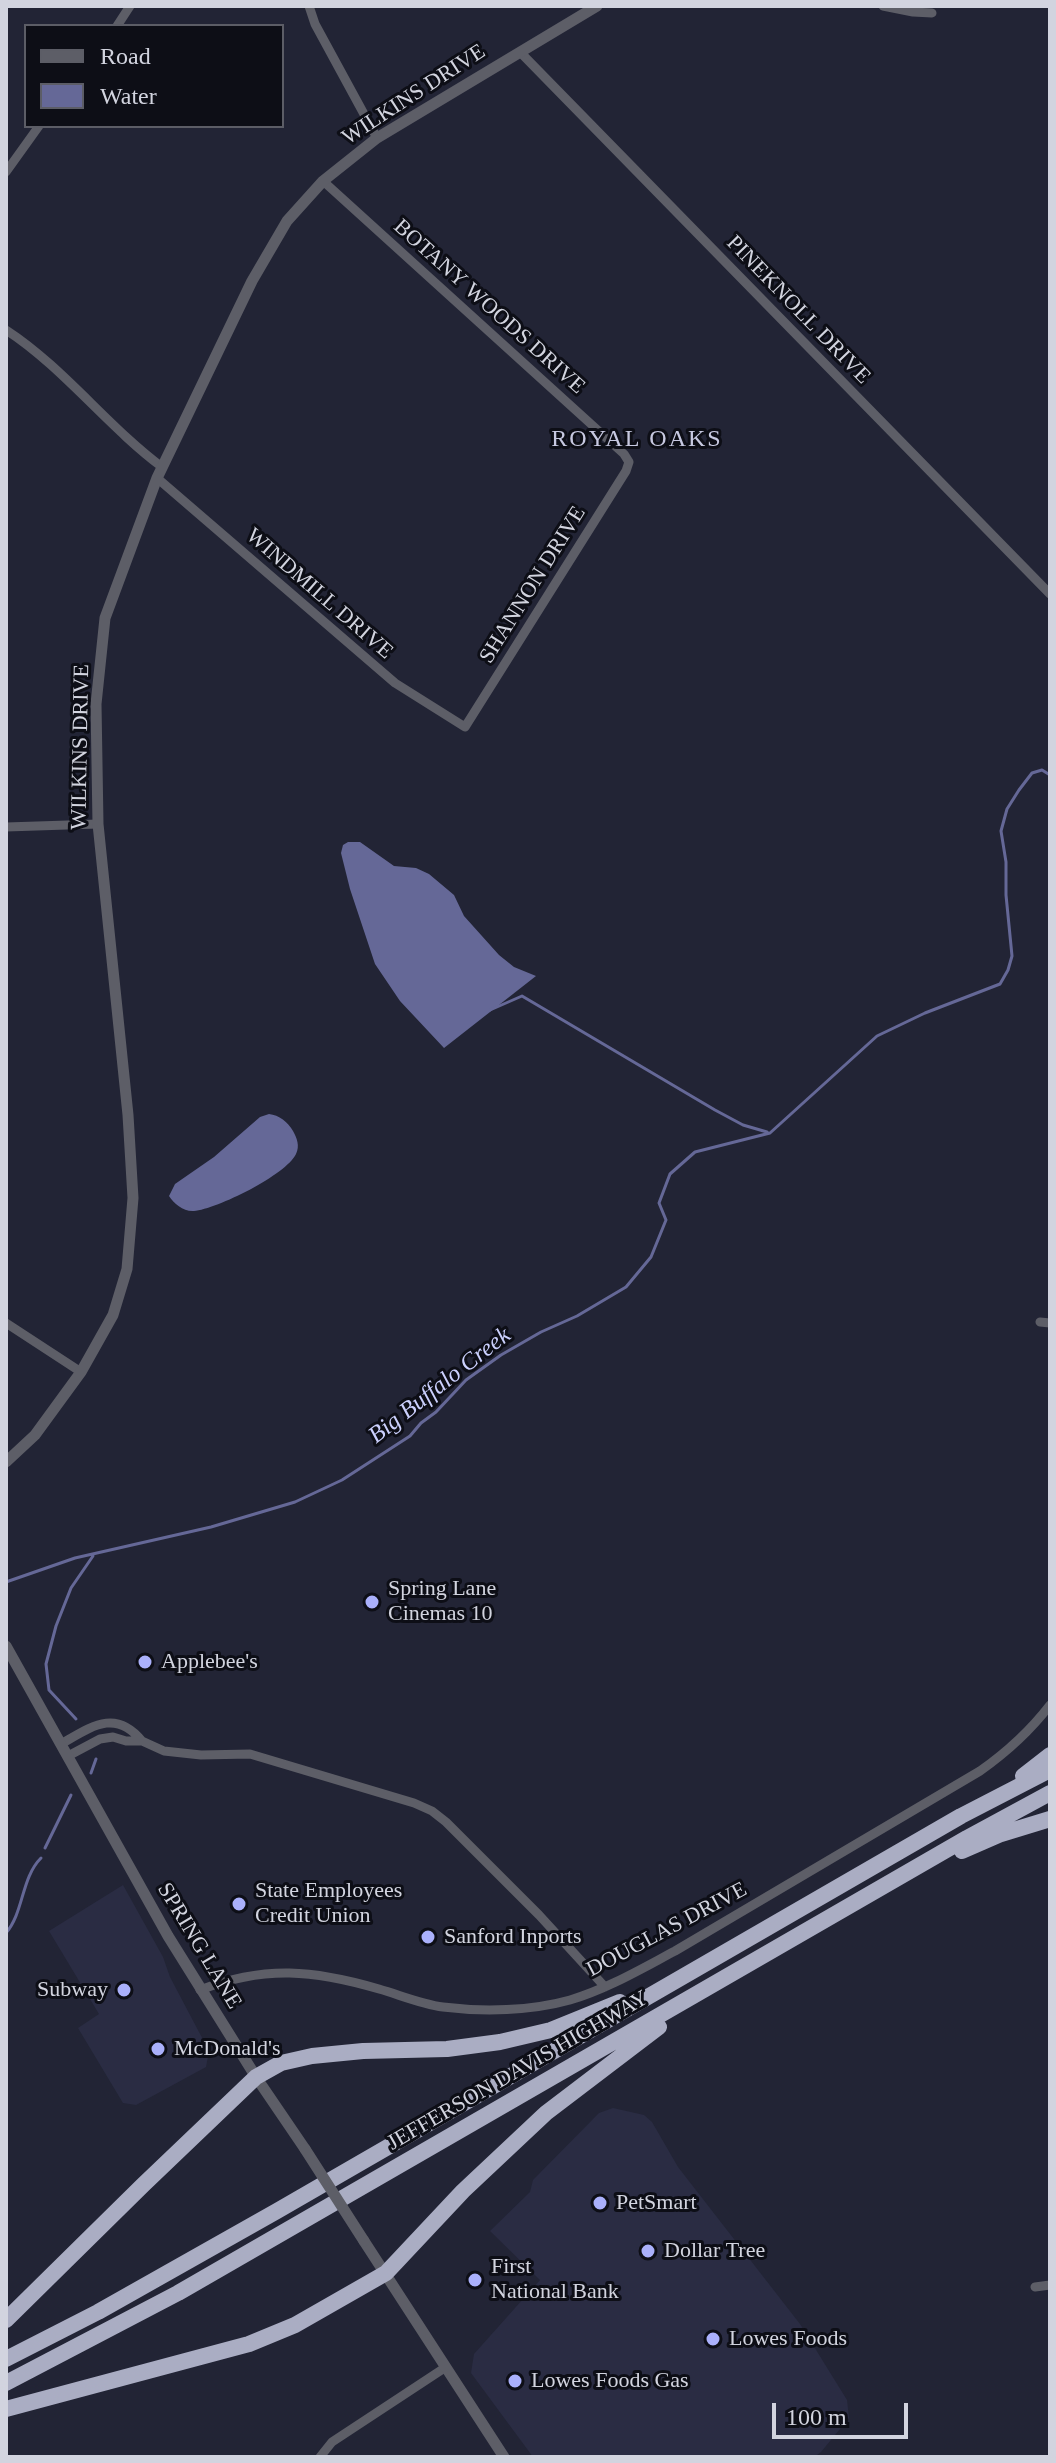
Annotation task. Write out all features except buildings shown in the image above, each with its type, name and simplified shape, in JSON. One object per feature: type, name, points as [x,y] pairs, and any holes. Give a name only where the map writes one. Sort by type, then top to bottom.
[{"type":"highway","points":[[1008,1791],[1050,1755]]},
{"type":"highway","name":"JEFFERSON DAVIS HIGHWAY","points":[[6,2359],[187,2262],[1008,1791],[1050,1770]]},
{"type":"highway","name":"JEFFERSON DAVIS HIGHWAY","points":[[6,2383],[178,2293],[933,1857],[1050,1793]]},
{"type":"highway","points":[[933,1857],[957,1853],[1001,1834],[1050,1819]]},
{"type":"highway","points":[[6,2409],[249,2344],[295,2325],[386,2273],[463,2191],[546,2113],[717,1983]]},
{"type":"highway","points":[[6,2320],[256,2077],[281,2063],[312,2056],[363,2051],[447,2049],[500,2042],[551,2030],[633,1996],[656,1992]]},
{"type":"street","points":[[118,24],[130,6]]},
{"type":"street","points":[[309,6],[315,24],[377,138]]},
{"type":"street","name":"WILKINS DRIVE","points":[[6,1462],[35,1435],[81,1372],[113,1315],[127,1269],[133,1198],[128,1115],[98,824],[96,704],[105,618],[159,472],[252,281],[287,221],[323,181],[377,138],[597,6]]},
{"type":"street","points":[[883,6],[932,13]]},
{"type":"street","name":"PINEKNOLL DRIVE","points":[[520,52],[1050,594]]},
{"type":"street","points":[[6,172],[38,128]]},
{"type":"street","name":"BOTANY WOODS DRIVE","points":[[323,181],[497,337],[629,462]]},
{"type":"street","name":"WINDMILL DRIVE","points":[[6,330],[61,375],[159,472],[395,683],[465,727]]},
{"type":"street","name":"SHANNON DRIVE","points":[[465,727],[629,462]]},
{"type":"street","points":[[6,827],[98,824]]},
{"type":"street","points":[[6,1323],[81,1372]]},
{"type":"street","name":"SPRING LANE","points":[[6,1646],[200,1990],[504,2457]]},
{"type":"street","name":"DOUGLAS DRIVE","points":[[200,1990],[238,1979],[293,1972],[335,1976],[442,2007],[501,2009],[570,2000],[605,1987],[675,1951],[980,1771],[1014,1745],[1050,1705]]},
{"type":"street","points":[[61,1744],[95,1725],[110,1722],[133,1729],[142,1741]]},
{"type":"street","points":[[68,1756],[100,1739],[113,1737],[142,1741],[164,1751],[201,1755],[250,1754],[414,1803],[446,1822],[605,1987]]},
{"type":"street","points":[[1035,2287],[1050,2285]]},
{"type":"street","points":[[321,2457],[332,2442],[446,2367]]},
{"type":"shaded area","points":[[123,1885],[209,2051],[206,2067],[136,2105],[123,2103],[78,2028],[99,2014],[49,1931]]},
{"type":"shaded area","points":[[613,2108],[644,2115],[652,2122],[678,2167],[800,2324],[847,2400],[849,2418],[814,2457],[533,2457],[471,2373],[474,2354],[540,2280],[490,2231],[530,2192],[533,2180],[599,2113]]},
{"type":"water","points":[[360,842],[394,866],[416,868],[429,874],[454,895],[464,916],[499,955],[514,967],[536,976],[444,1048],[400,1001],[375,964],[341,853],[343,845]]},
{"type":"water","points":[[269,1114],[286,1122],[296,1136],[297,1151],[290,1162],[250,1190],[205,1209],[190,1211],[174,1202],[169,1196],[175,1184],[214,1157],[260,1117]]},
{"type":"waterway","name":"Big Buffalo Creek","points":[[6,1582],[75,1558],[211,1527],[295,1502],[342,1480],[410,1436],[466,1380],[501,1355],[626,1287],[651,1257],[666,1220],[659,1203],[670,1174],[695,1152],[770,1133],[877,1036],[925,1013],[1000,984],[1012,956],[1001,831],[1007,809],[1032,773],[1042,770],[1050,775]]},
{"type":"waterway","points":[[490,1010],[522,996],[715,1110],[743,1125],[767,1132]]},
{"type":"waterway","points":[[76,1719],[49,1690],[46,1664],[71,1588],[93,1556]]},
{"type":"waterway","points":[[91,1773],[96,1759]]},
{"type":"waterway","points":[[45,1848],[71,1795]]},
{"type":"waterway","points":[[6,1933],[12,1925],[34,1866],[41,1858]]},
{"type":"place","name":"Spring Lane Cinemas 10","points":[[372,1602]]},
{"type":"place","name":"Applebee's","points":[[145,1662]]},
{"type":"place","name":"State Employees Credit Union","points":[[239,1904]]},
{"type":"place","name":"Sanford Inports","points":[[428,1937]]},
{"type":"place","name":"Subway","points":[[124,1990]]},
{"type":"place","name":"McDonald's","points":[[158,2049]]},
{"type":"place","name":"PetSmart","points":[[600,2203]]},
{"type":"place","name":"Dollar Tree","points":[[648,2251]]},
{"type":"place","name":"First National Bank","points":[[475,2280]]},
{"type":"place","name":"Lowes Foods","points":[[713,2339]]},
{"type":"place","name":"Lowes Foods Gas","points":[[515,2381]]},
{"type":"district","name":"ROYAL OAKS","points":[[637,440]]}]
